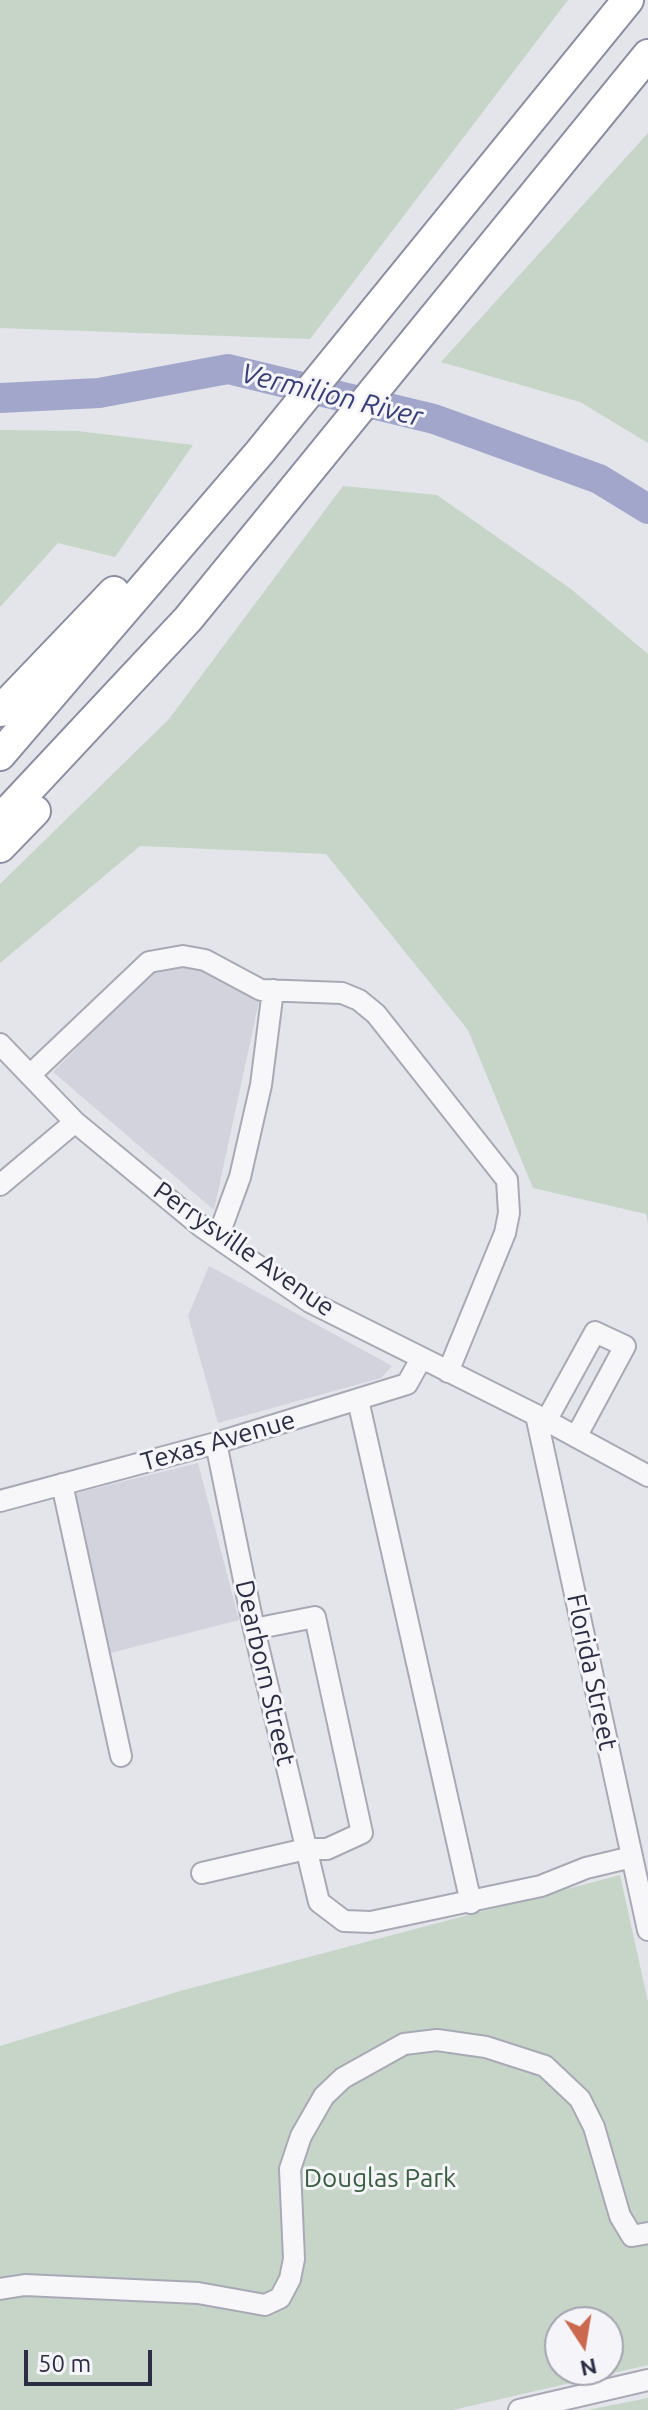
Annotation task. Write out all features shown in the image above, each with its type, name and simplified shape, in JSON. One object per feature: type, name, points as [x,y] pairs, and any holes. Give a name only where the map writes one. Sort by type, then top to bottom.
[{"type":"highway","points":[[0,711],[127,591],[260,452],[628,0]]},
{"type":"highway","points":[[0,820],[188,619],[648,55]]},
{"type":"highway","points":[[0,755],[127,591]]},
{"type":"highway","points":[[0,847],[153,675],[188,619]]},
{"type":"street","points":[[30,1075],[149,962],[183,956],[205,960],[261,990],[342,993],[359,1000],[376,1014],[507,1180],[509,1213],[505,1233],[448,1372]]},
{"type":"street","points":[[218,1237],[240,1177],[261,1085],[273,990]]},
{"type":"street","name":"Perrysville Avenue","points":[[0,1044],[75,1122],[218,1237],[310,1302],[541,1418],[648,1476]]},
{"type":"street","points":[[0,1185],[75,1122]]},
{"type":"street","points":[[541,1418],[595,1332],[625,1346],[576,1437]]},
{"type":"street","name":"Texas Avenue","points":[[0,1501],[216,1443],[407,1384],[421,1359]]},
{"type":"street","points":[[358,1400],[471,1903],[541,1886],[586,1868],[632,1857]]},
{"type":"street","name":"Florida Street","points":[[541,1418],[648,1930]]},
{"type":"street","name":"Dearborn Street","points":[[216,1443],[254,1629],[319,1902],[344,1921],[371,1922],[471,1903]]},
{"type":"street","points":[[62,1484],[121,1756]]},
{"type":"street","points":[[202,1873],[306,1849],[327,1849],[362,1833],[315,1617],[254,1629]]},
{"type":"street","points":[[0,2289],[25,2285],[198,2293],[265,2305],[280,2298],[290,2279],[294,2259],[290,2169],[301,2136],[324,2096],[343,2078],[404,2044],[437,2040],[486,2047],[545,2066],[580,2099],[594,2127],[620,2216],[632,2236],[648,2233]]},
{"type":"street","points":[[519,2410],[648,2380]]},
{"type":"shaded area","points":[[194,966],[259,1001],[214,1210],[53,1072],[150,974]]},
{"type":"shaded area","points":[[209,1266],[392,1366],[381,1378],[218,1423],[188,1316]]},
{"type":"shaded area","points":[[198,1463],[239,1620],[99,1656],[64,1496]]},
{"type":"green space","points":[[0,0],[568,0],[310,339],[0,328]]},
{"type":"green space","points":[[648,133],[648,443],[580,402],[441,362]]},
{"type":"green space","points":[[0,430],[78,431],[193,445],[115,557],[58,543],[0,607]]},
{"type":"green space","points":[[343,486],[437,495],[571,589],[648,654],[648,1223],[646,1214],[533,1188],[468,1030],[326,854],[140,846],[0,963],[0,884],[169,719]]},
{"type":"green space","name":"Douglas Park","points":[[620,1875],[648,2002],[648,2365],[624,2371],[624,2306],[544,2306],[544,2386],[557,2386],[453,2410],[0,2410],[0,2046],[180,1991]]},
{"type":"green space","points":[[648,2398],[648,2410],[587,2410]]},
{"type":"waterway","name":"Vermilion River","points":[[0,398],[99,393],[228,369],[434,419],[599,479],[648,509]]}]
